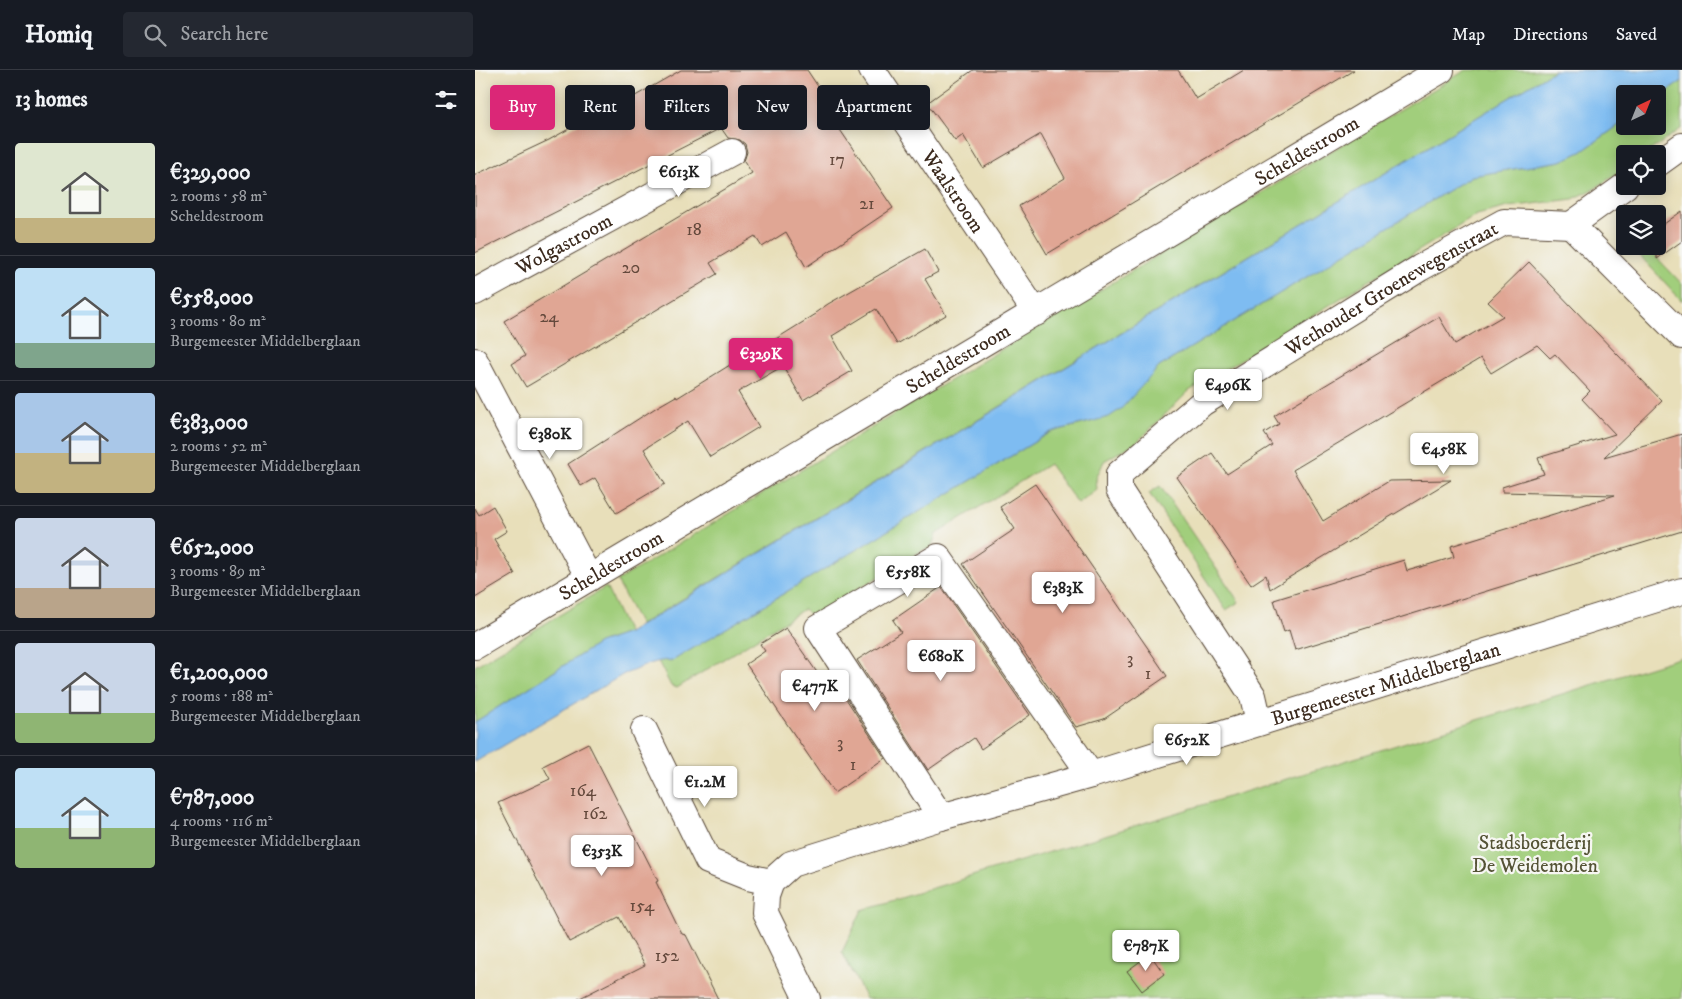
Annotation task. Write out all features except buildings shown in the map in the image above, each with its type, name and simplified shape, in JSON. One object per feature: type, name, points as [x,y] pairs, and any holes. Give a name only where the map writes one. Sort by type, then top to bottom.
[{"type":"street","name":"Waalstroom","points":[[872,70],[1036,313]]},
{"type":"street","name":"Scheldestroom","points":[[475,646],[1441,70]]},
{"type":"street","points":[[1666,158],[1682,146]]},
{"type":"street","name":"Wolgastroom","points":[[475,292],[732,152]]},
{"type":"street","points":[[1616,192],[1571,225],[1682,336]]},
{"type":"street","name":"Wethouder Groenewegenstraat","points":[[1259,722],[1253,696],[1119,490],[1119,474],[1202,403],[1420,268],[1504,222],[1571,225]]},
{"type":"street","points":[[475,361],[589,578]]},
{"type":"street","points":[[941,816],[818,628],[938,557],[1091,775]]},
{"type":"street","name":"Burgemeester Middelberglaan","points":[[771,882],[791,864],[941,816],[1091,775],[1682,591]]},
{"type":"street","points":[[644,730],[708,862],[748,877],[771,882],[766,896],[765,913],[807,999]]},
{"type":"green space","points":[[1466,70],[1555,70],[640,625],[617,581]]},
{"type":"green space","points":[[1682,81],[1682,128],[1658,145],[1616,145],[1616,174],[1594,189],[1573,199],[1508,207],[1477,215],[1189,391],[1137,442],[1104,461],[1096,479],[1097,490],[1078,504],[1049,464],[936,534],[931,549],[924,549],[812,617],[804,609],[677,688],[671,686],[658,661],[661,659],[672,661],[1051,432],[1094,421],[1159,367],[1472,176],[1561,161],[1581,152],[1616,127],[1616,135],[1666,135],[1666,92]]},
{"type":"green space","points":[[1639,255],[1655,255],[1682,284],[1682,301]]},
{"type":"green space","points":[[1160,486],[1239,602],[1226,610],[1149,493]]},
{"type":"green space","points":[[606,587],[628,633],[599,643],[475,722],[475,666]]},
{"type":"green space","name":"Stadsboerderij De Weidemolen","points":[[1682,657],[1682,999],[866,999],[842,952],[862,910]]},
{"type":"water","points":[[1555,70],[1682,70],[1682,81],[1666,92],[1666,85],[1616,85],[1616,127],[1581,152],[1561,161],[1472,176],[1159,367],[1121,409],[1109,417],[1051,432],[672,661],[654,662],[624,674],[475,762],[475,722],[599,643],[628,633]]}]
